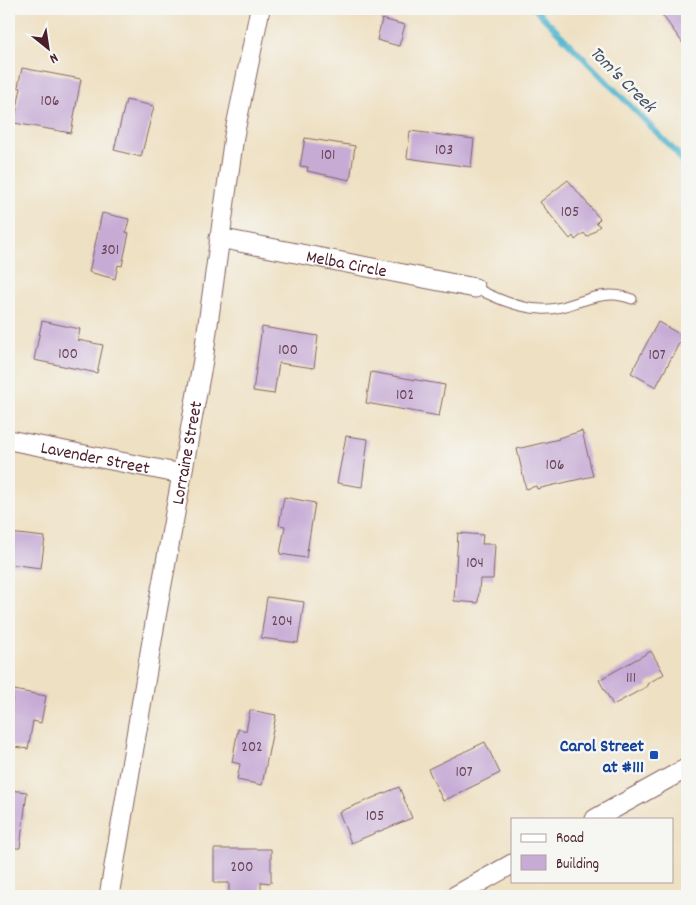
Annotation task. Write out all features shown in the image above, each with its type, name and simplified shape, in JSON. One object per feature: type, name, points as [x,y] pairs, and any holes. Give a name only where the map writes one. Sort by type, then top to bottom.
[{"type":"street","name":"Lorraine Street","points":[[109,896],[202,360],[234,136],[260,9]]},
{"type":"street","name":"Melba Circle","points":[[219,238],[475,288]]},
{"type":"street","name":"Lavender Street","points":[[9,440],[182,474]]},
{"type":"street","points":[[597,818],[687,768]]},
{"type":"street","points":[[454,896],[511,865]]},
{"type":"lane","points":[[475,288],[507,303],[542,310],[569,306],[588,299],[612,295],[632,299]]},
{"type":"building","points":[[658,9],[687,9],[687,49]]},
{"type":"building","points":[[382,19],[405,25],[399,46],[377,40]]},
{"type":"building","points":[[22,68],[81,79],[71,133],[14,123],[21,88],[18,87]]},
{"type":"building","points":[[126,100],[154,106],[141,157],[114,150]]},
{"type":"building","points":[[410,131],[474,139],[471,167],[407,158]]},
{"type":"building","points":[[305,138],[355,146],[350,180],[307,171],[308,167],[300,166]]},
{"type":"building","points":[[568,180],[600,219],[596,223],[600,226],[587,237],[584,233],[575,240],[573,236],[570,239],[540,202]]},
{"type":"building","points":[[102,213],[129,219],[126,232],[129,233],[122,266],[118,265],[115,279],[89,272]]},
{"type":"building","points":[[42,321],[80,329],[78,340],[103,345],[97,373],[34,360]]},
{"type":"building","points":[[658,322],[683,336],[656,387],[631,373]]},
{"type":"building","points":[[262,327],[318,336],[314,368],[279,363],[274,394],[253,391]]},
{"type":"building","points":[[371,372],[445,385],[439,416],[366,403]]},
{"type":"building","points":[[582,431],[593,476],[537,489],[536,486],[526,489],[517,449],[559,439]]},
{"type":"building","points":[[346,436],[368,439],[362,487],[337,483]]},
{"type":"building","points":[[284,497],[315,503],[306,558],[280,554],[285,526],[279,525]]},
{"type":"building","points":[[9,533],[45,537],[41,568],[9,564]]},
{"type":"building","points":[[458,533],[483,535],[482,544],[495,544],[493,579],[480,579],[478,603],[454,601]]},
{"type":"building","points":[[267,597],[304,602],[298,643],[261,638]]},
{"type":"building","points":[[651,651],[664,674],[647,684],[648,686],[613,705],[599,680]]},
{"type":"building","points":[[14,690],[46,696],[41,723],[33,721],[28,749],[9,746],[9,718]]},
{"type":"building","points":[[250,710],[276,715],[262,785],[237,780],[240,764],[232,762],[238,729],[246,731]]},
{"type":"building","points":[[485,742],[500,773],[443,801],[428,769]]},
{"type":"building","points":[[399,787],[412,818],[351,843],[339,812]]},
{"type":"building","points":[[9,790],[27,792],[20,848],[9,848]]},
{"type":"building","points":[[214,849],[271,849],[271,883],[261,882],[261,896],[229,896],[229,883],[214,883]]},
{"type":"waterway","name":"Tom's Creek","points":[[535,9],[677,153],[687,171]]},
{"type":"place","name":"Carol Street at #111","points":[[654,755]]}]
